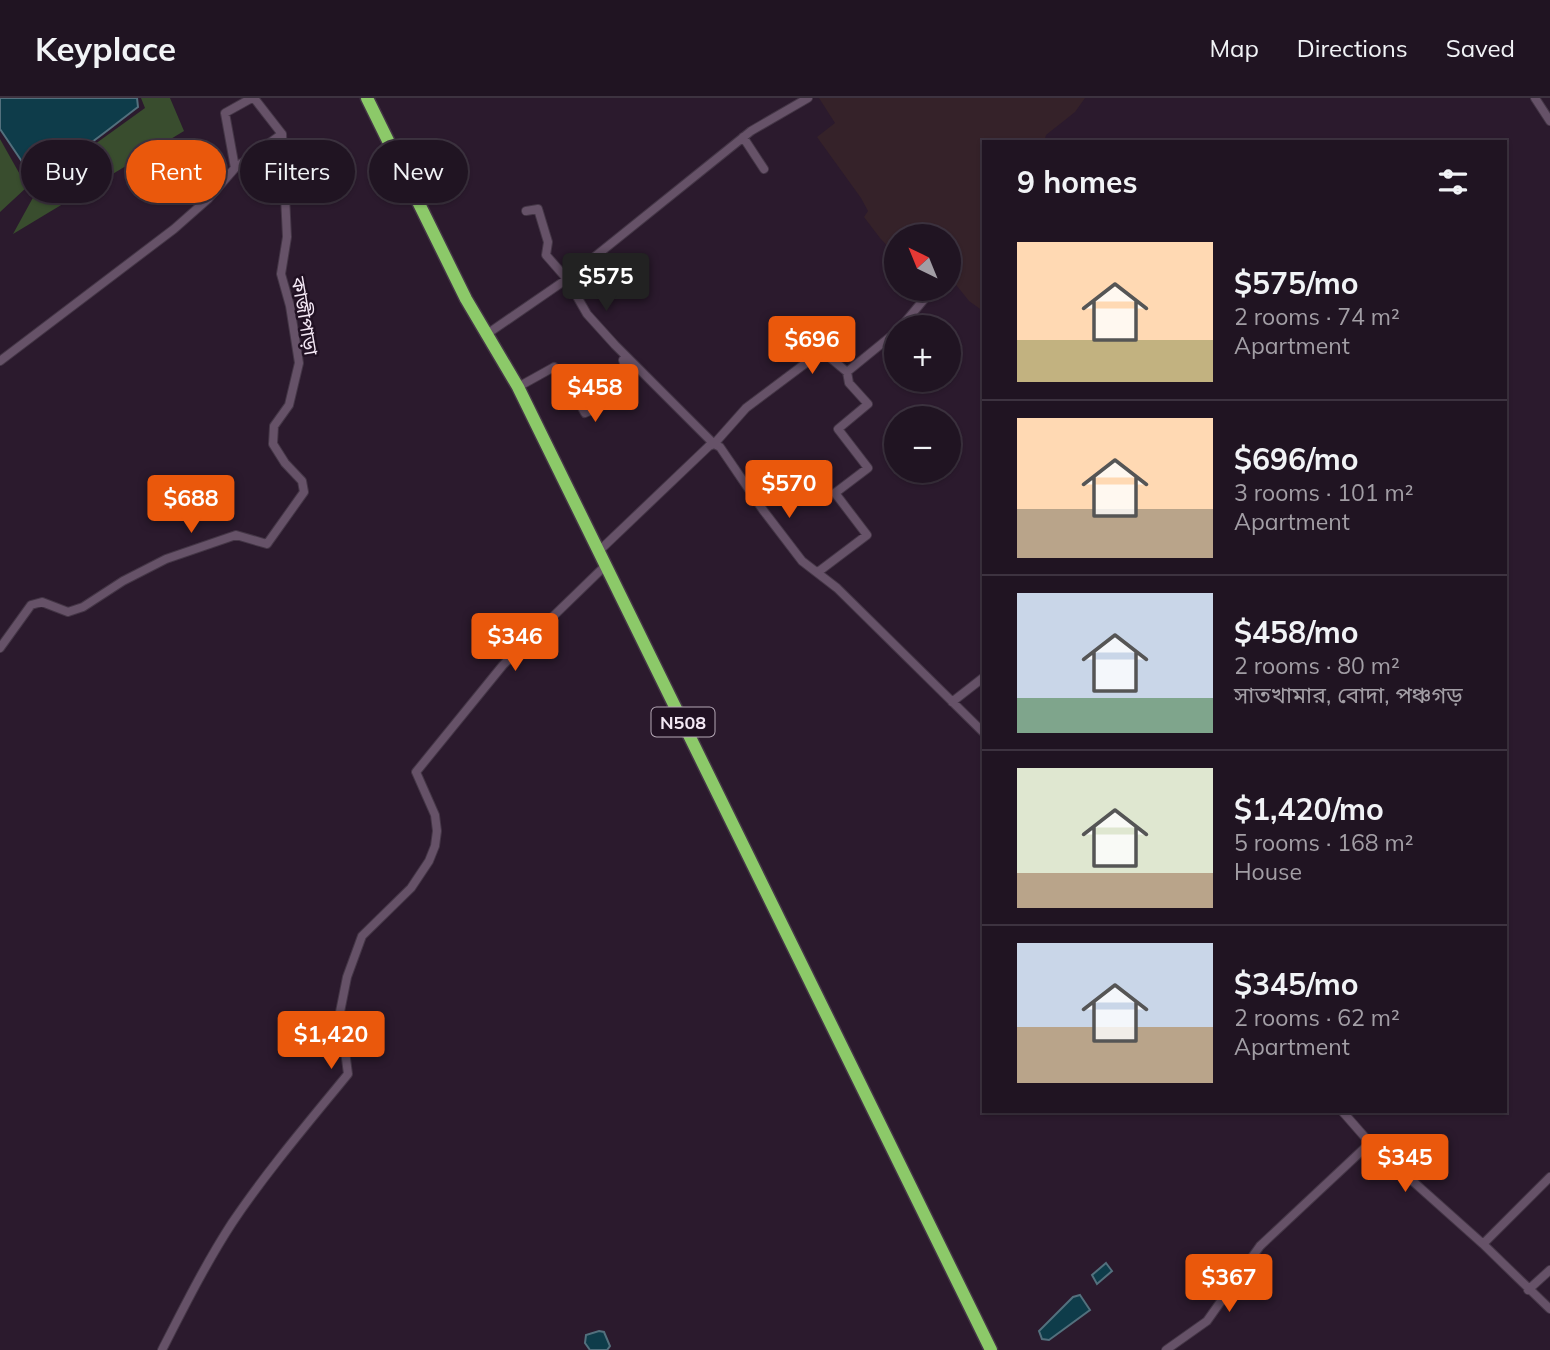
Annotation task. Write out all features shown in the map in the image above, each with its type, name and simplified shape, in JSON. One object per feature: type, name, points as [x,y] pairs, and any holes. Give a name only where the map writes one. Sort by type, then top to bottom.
[{"type":"highway","name":"N508","points":[[367,98],[466,299],[518,387],[992,1350]]},
{"type":"street","points":[[0,361],[174,229],[208,199],[235,168],[282,134],[253,98],[225,113],[235,168]]},
{"type":"street","points":[[487,334],[567,279],[743,137],[808,98]]},
{"type":"street","points":[[1535,98],[1550,121]]},
{"type":"street","name":"কাজীপাড়া","points":[[0,648],[31,606],[42,603],[68,612],[83,607],[123,581],[166,559],[236,535],[267,544],[304,492],[302,481],[285,463],[273,444],[274,426],[289,405],[299,363],[290,306],[281,274],[287,237],[282,134]]},
{"type":"street","points":[[743,137],[764,169]]},
{"type":"street","points":[[526,211],[538,209],[548,242],[546,255],[567,279],[587,314],[615,345],[720,447],[802,561],[837,588],[982,731]]},
{"type":"street","points":[[911,315],[923,301]]},
{"type":"street","points":[[847,372],[884,342]]},
{"type":"street","points":[[598,551],[714,444],[746,408],[822,351],[847,372],[849,383],[868,404],[838,429],[868,468],[835,494],[867,534],[818,572]]},
{"type":"street","points":[[518,387],[554,367],[571,388],[584,413],[611,403],[627,392],[629,379],[624,360]]},
{"type":"street","points":[[162,1350],[198,1279],[232,1223],[348,1074],[340,1012],[347,976],[362,936],[411,888],[429,861],[435,846],[435,816],[416,772],[503,665],[606,565]]},
{"type":"street","points":[[953,702],[982,679]]},
{"type":"street","points":[[1344,1113],[1370,1143],[1483,1244],[1550,1309]]},
{"type":"street","points":[[1166,1350],[1207,1321],[1261,1245],[1370,1143]]},
{"type":"street","points":[[1483,1244],[1550,1177]]},
{"type":"street","points":[[1528,1290],[1550,1270]]},
{"type":"shaded area","points":[[819,98],[1085,98],[1075,112],[1046,135],[1045,140],[982,140],[982,310],[961,291],[961,224],[884,224],[884,242],[864,217],[868,211],[861,198],[817,137],[835,123]]},
{"type":"green space","points":[[141,98],[170,98],[184,131],[169,140],[126,140],[126,166],[112,174],[112,140],[101,140],[145,108]]},
{"type":"green space","points":[[0,139],[21,176],[21,193],[0,212]]},
{"type":"green space","points":[[30,203],[64,203],[13,234]]},
{"type":"water","points":[[0,98],[137,98],[138,107],[95,140],[21,140],[21,160],[0,129]]},
{"type":"water","points":[[1106,1263],[1112,1271],[1097,1284],[1092,1275]]},
{"type":"water","points":[[1080,1295],[1090,1310],[1049,1340],[1042,1339],[1039,1331],[1073,1297]]},
{"type":"water","points":[[604,1332],[610,1346],[607,1350],[590,1350],[585,1343],[586,1335]]}]
